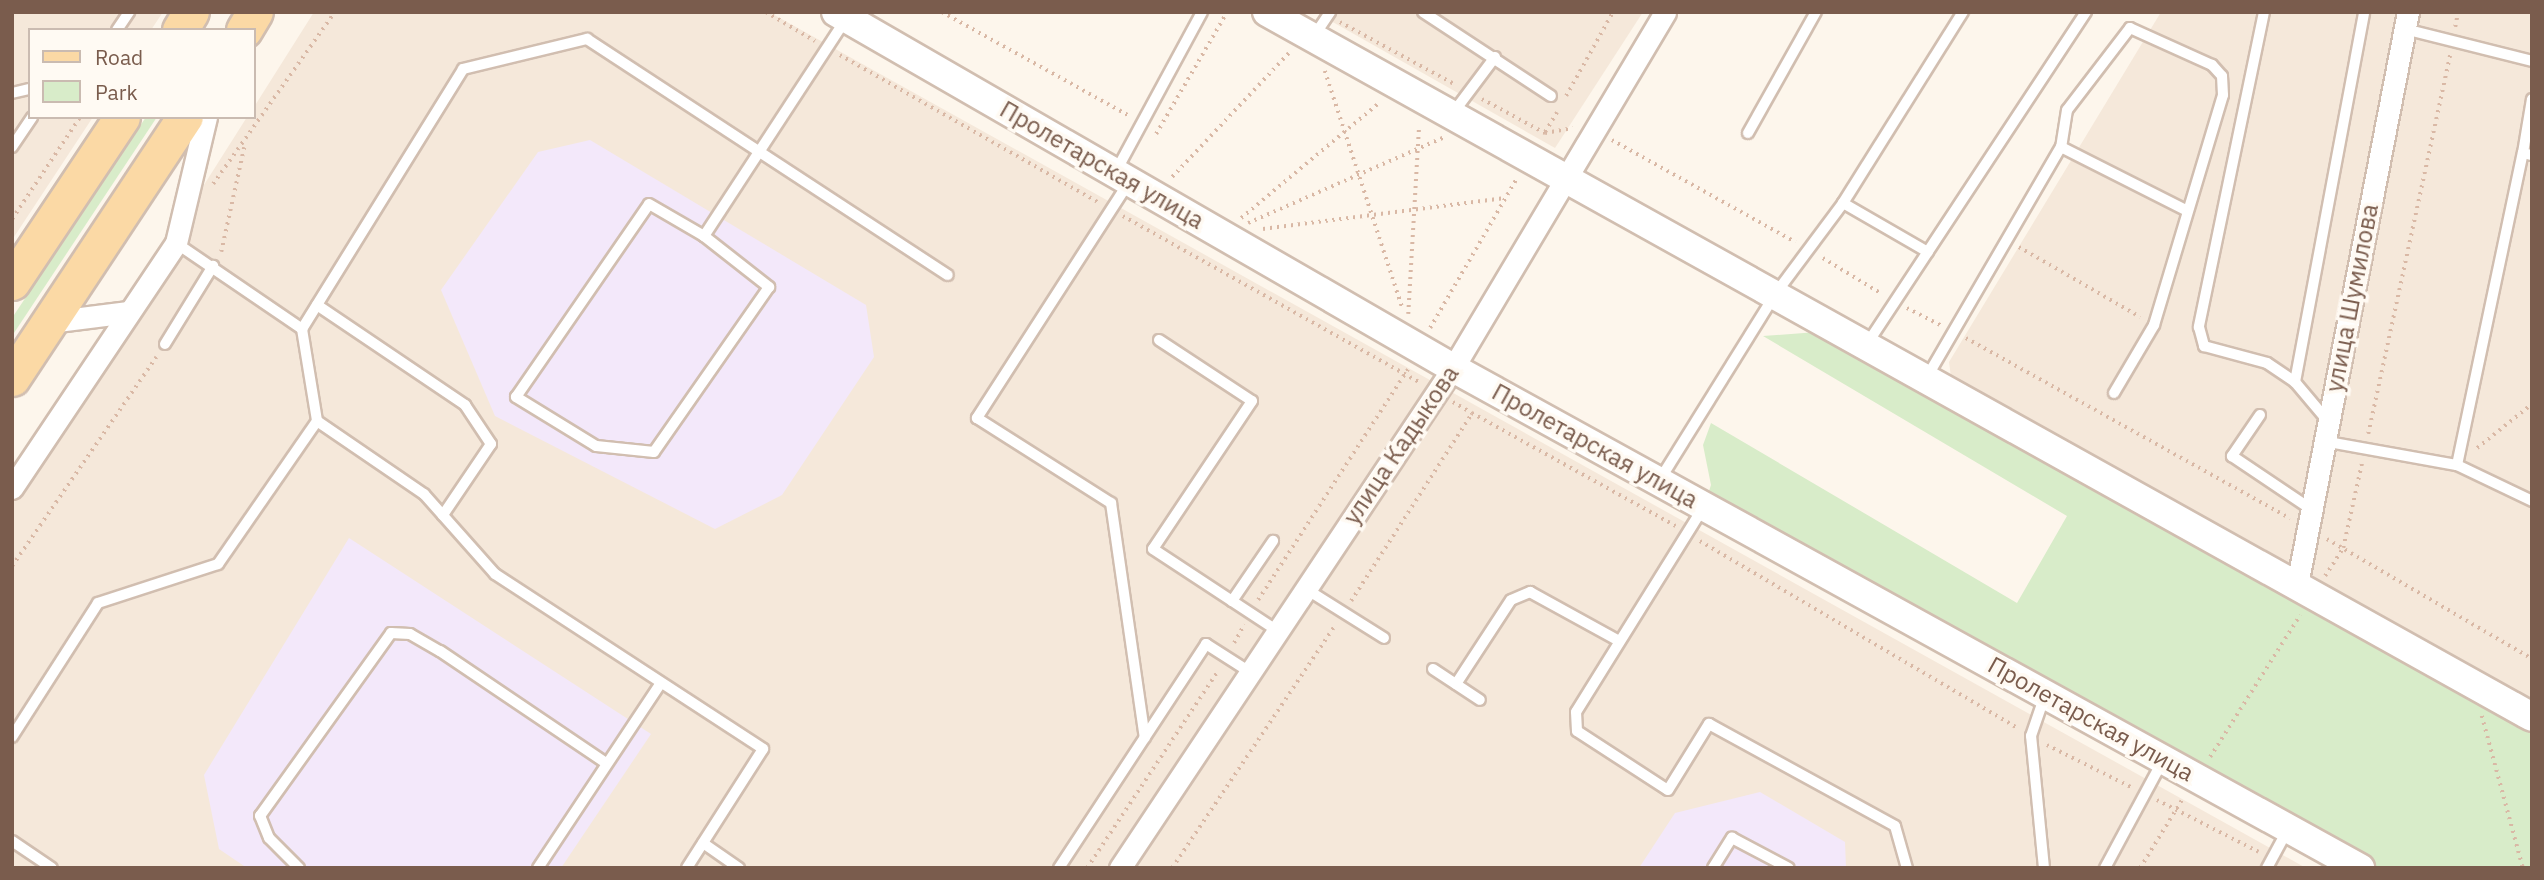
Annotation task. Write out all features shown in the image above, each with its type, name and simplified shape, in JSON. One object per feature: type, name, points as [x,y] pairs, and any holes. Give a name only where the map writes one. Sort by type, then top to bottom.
[{"type":"main road","points":[[181,28],[191,12]]},
{"type":"main road","points":[[245,28],[255,12]]},
{"type":"main road","points":[[12,282],[121,119]]},
{"type":"main road","points":[[12,378],[184,119]]},
{"type":"street","points":[[1267,12],[1320,24],[1410,90],[1465,110],[1569,177],[2532,717]]},
{"type":"street","name":"улица Кадыкова","points":[[1121,868],[1453,368],[1665,12]]},
{"type":"street","name":"Пролетарская улица","points":[[842,15],[1453,368],[2360,868]]},
{"type":"street","name":"улица Шумилова","points":[[2297,585],[2407,21]]},
{"type":"street","points":[[12,488],[176,243],[186,218],[206,119]]},
{"type":"street","points":[[49,323],[128,312]]},
{"type":"lane","points":[[118,28],[129,12]]},
{"type":"lane","points":[[1145,738],[1111,503],[977,418],[1122,177],[1142,123],[1202,12]]},
{"type":"lane","points":[[1423,12],[1551,96]]},
{"type":"lane","points":[[1748,133],[1816,12]]},
{"type":"lane","points":[[1660,481],[1776,293],[1843,202],[1963,12]]},
{"type":"lane","points":[[1867,344],[2085,12]]},
{"type":"lane","points":[[2264,12],[2199,327],[2204,346],[2267,363],[2295,382],[2328,420]]},
{"type":"lane","points":[[2295,382],[2364,12]]},
{"type":"lane","points":[[704,236],[763,153],[842,15]]},
{"type":"lane","points":[[2407,21],[2532,61]]},
{"type":"lane","points":[[1927,377],[2061,147],[2067,110],[2120,33],[2138,28],[2188,52],[2222,76],[2223,94],[2184,209],[2154,324],[2114,393]]},
{"type":"lane","points":[[12,737],[98,603],[218,564],[317,421],[302,329],[463,69],[587,39],[947,275]]},
{"type":"lane","points":[[1465,110],[1495,57]]},
{"type":"lane","points":[[2457,465],[2528,154],[2532,99]]},
{"type":"lane","points":[[12,147],[31,119]]},
{"type":"lane","points":[[2061,147],[2184,209]]},
{"type":"lane","points":[[1843,202],[1928,252]]},
{"type":"lane","points":[[649,204],[704,236],[769,288],[654,453],[596,446],[516,397],[649,204]]},
{"type":"lane","points":[[176,243],[302,329]]},
{"type":"lane","points":[[165,344],[213,266]]},
{"type":"lane","points":[[317,305],[465,405],[491,444],[443,515]]},
{"type":"lane","points":[[1159,340],[1252,401],[1153,549],[1278,631]]},
{"type":"lane","points":[[2260,415],[2232,456],[2310,518]]},
{"type":"lane","points":[[317,421],[424,494],[495,573],[763,749],[687,868]]},
{"type":"lane","points":[[2323,441],[2457,465],[2532,501]]},
{"type":"lane","points":[[1704,506],[1576,712],[1577,731],[1668,790],[1709,724],[1895,826],[1907,868]]},
{"type":"lane","points":[[1232,601],[1273,541]]},
{"type":"lane","points":[[1306,589],[1384,638]]},
{"type":"lane","points":[[1456,684],[1511,600],[1530,592],[1619,641]]},
{"type":"lane","points":[[299,868],[269,838],[260,816],[391,633],[440,651],[606,763]]},
{"type":"lane","points":[[1059,868],[1206,644],[1251,672]]},
{"type":"lane","points":[[1433,668],[1480,700]]},
{"type":"lane","points":[[538,868],[661,683]]},
{"type":"lane","points":[[2044,868],[2031,736],[2045,694]]},
{"type":"lane","points":[[2105,868],[2143,793],[2164,759]]},
{"type":"lane","points":[[2269,864],[2288,828]]},
{"type":"lane","points":[[1713,868],[1732,838],[1789,868]]},
{"type":"lane","points":[[12,841],[52,868]]},
{"type":"lane","points":[[703,844],[739,868]]},
{"type":"path","points":[[186,218],[244,145],[335,12]]},
{"type":"path","points":[[942,12],[1142,123]]},
{"type":"path","points":[[1150,145],[1227,12]]},
{"type":"path","points":[[1320,24],[1465,110],[1545,133],[1586,125],[1809,250],[1894,301],[2310,518],[2532,659]]},
{"type":"path","points":[[1222,234],[1346,130],[1410,90],[1417,150],[1407,323],[1346,130],[1320,24]]},
{"type":"path","points":[[1154,195],[1320,24]]},
{"type":"path","points":[[1222,234],[1417,150],[1465,110]]},
{"type":"path","points":[[12,219],[79,119]]},
{"type":"path","points":[[213,266],[227,243],[244,145]]},
{"type":"path","points":[[1222,234],[1504,198]]},
{"type":"path","points":[[2006,240],[2154,324]]},
{"type":"path","points":[[12,566],[165,344]]},
{"type":"path","points":[[2457,465],[2532,404]]},
{"type":"path","points":[[1172,868],[1344,612],[1472,412],[1688,533],[2031,736],[2143,793],[2269,864]]},
{"type":"path","points":[[2473,684],[2523,868]]},
{"type":"shaded area","points":[[12,12],[163,12],[152,28],[28,28],[28,119],[92,119],[12,240]]},
{"type":"shaded area","points":[[314,12],[769,12],[2306,868],[12,868],[12,488],[246,119],[256,119],[256,104]]},
{"type":"shaded area","points":[[1315,12],[1643,12],[1555,148]]},
{"type":"shaded area","points":[[2161,12],[2532,12],[2532,704],[1951,377],[1949,362]]},
{"type":"shaded area","points":[[590,140],[866,305],[874,357],[782,495],[715,529],[495,416],[441,290],[538,152]]},
{"type":"shaded area","points":[[349,538],[651,734],[561,868],[247,868],[219,849],[204,775]]},
{"type":"shaded area","points":[[1760,792],[1845,842],[1846,868],[1639,868],[1675,813]]},
{"type":"green space","points":[[145,119],[156,119],[12,336],[12,318]]},
{"type":"green space","points":[[1843,330],[2532,719],[2532,868],[2363,868],[1704,506],[1711,485],[1703,445],[1711,423],[2017,603],[2067,516],[1763,336]]}]
